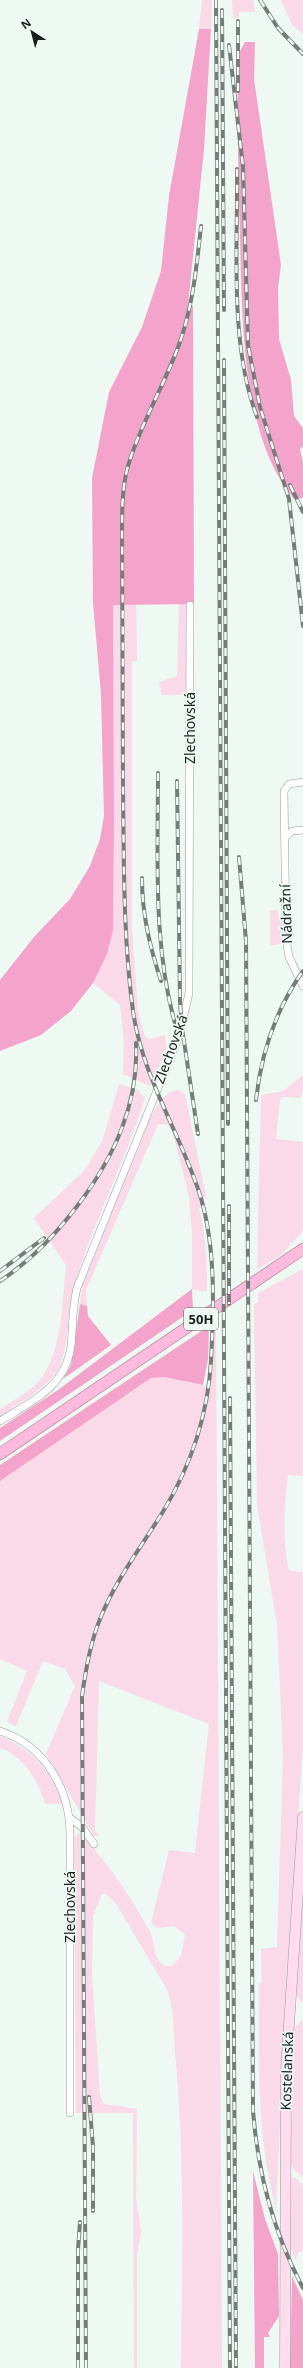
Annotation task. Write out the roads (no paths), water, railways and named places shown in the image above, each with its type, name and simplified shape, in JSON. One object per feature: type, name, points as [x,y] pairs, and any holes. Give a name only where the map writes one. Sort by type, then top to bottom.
[{"type":"main road","name":"50H","points":[[0,1454],[302,1250]]},
{"type":"main road","name":"Kostelanská","points":[[285,2368],[286,2069],[303,1817]]},
{"type":"street","name":"Zlechovská","points":[[0,1421],[49,1389],[61,1376],[68,1361],[73,1306],[77,1288],[174,1048],[185,1015],[189,993],[190,605]]},
{"type":"street","name":"Nádražní","points":[[303,782],[293,782],[286,787],[285,838],[286,942],[291,962],[303,986]]},
{"type":"street","points":[[285,838],[294,831],[303,830]]},
{"type":"street","name":"Zlechovská","points":[[0,1731],[20,1740],[47,1764],[62,1788],[68,1805],[70,1818],[70,2113]]},
{"type":"street","points":[[70,1818],[82,1827],[94,1844]]},
{"type":"railway","points":[[216,0],[230,2368]]},
{"type":"railway","points":[[260,0],[278,28],[303,54]]},
{"type":"railway","points":[[222,10],[224,310]]},
{"type":"railway","points":[[238,21],[238,91]]},
{"type":"railway","points":[[229,45],[243,167],[248,345],[260,407],[289,499],[303,626]]},
{"type":"railway","points":[[237,169],[236,262],[239,327],[242,358],[248,388],[257,417]]},
{"type":"railway","points":[[86,2368],[82,1696],[91,1647],[106,1604],[121,1576],[174,1493],[190,1457],[202,1419],[211,1361],[213,1298],[211,1254],[205,1212],[191,1169],[144,1058],[133,1011],[127,955],[123,787],[122,525],[125,482],[133,450],[181,339],[189,312],[201,226]]},
{"type":"railway","points":[[224,360],[228,1124]]},
{"type":"railway","points":[[290,485],[303,512]]},
{"type":"railway","points":[[158,773],[158,906],[160,939],[170,1005],[179,1037]]},
{"type":"railway","points":[[177,781],[180,1001],[182,1028],[198,1134]]},
{"type":"railway","points":[[239,857],[246,941],[253,2111],[255,2134],[263,2180],[275,2224],[292,2267],[303,2288]]},
{"type":"railway","points":[[142,878],[143,905],[147,931],[161,981]]},
{"type":"railway","points":[[256,1100],[258,1083],[271,1032],[285,1001],[303,971]]},
{"type":"railway","points":[[0,1281],[33,1256],[52,1237],[78,1205],[103,1168],[122,1129],[128,1108],[136,1066],[136,1043]]},
{"type":"railway","points":[[229,1206],[229,1304]]},
{"type":"railway","points":[[0,1271],[44,1238]]},
{"type":"railway","points":[[230,1398],[236,2368]]},
{"type":"railway","points":[[89,2097],[93,2147],[93,2211]]},
{"type":"railway","points":[[78,2368],[78,2250],[80,2222]]}]
